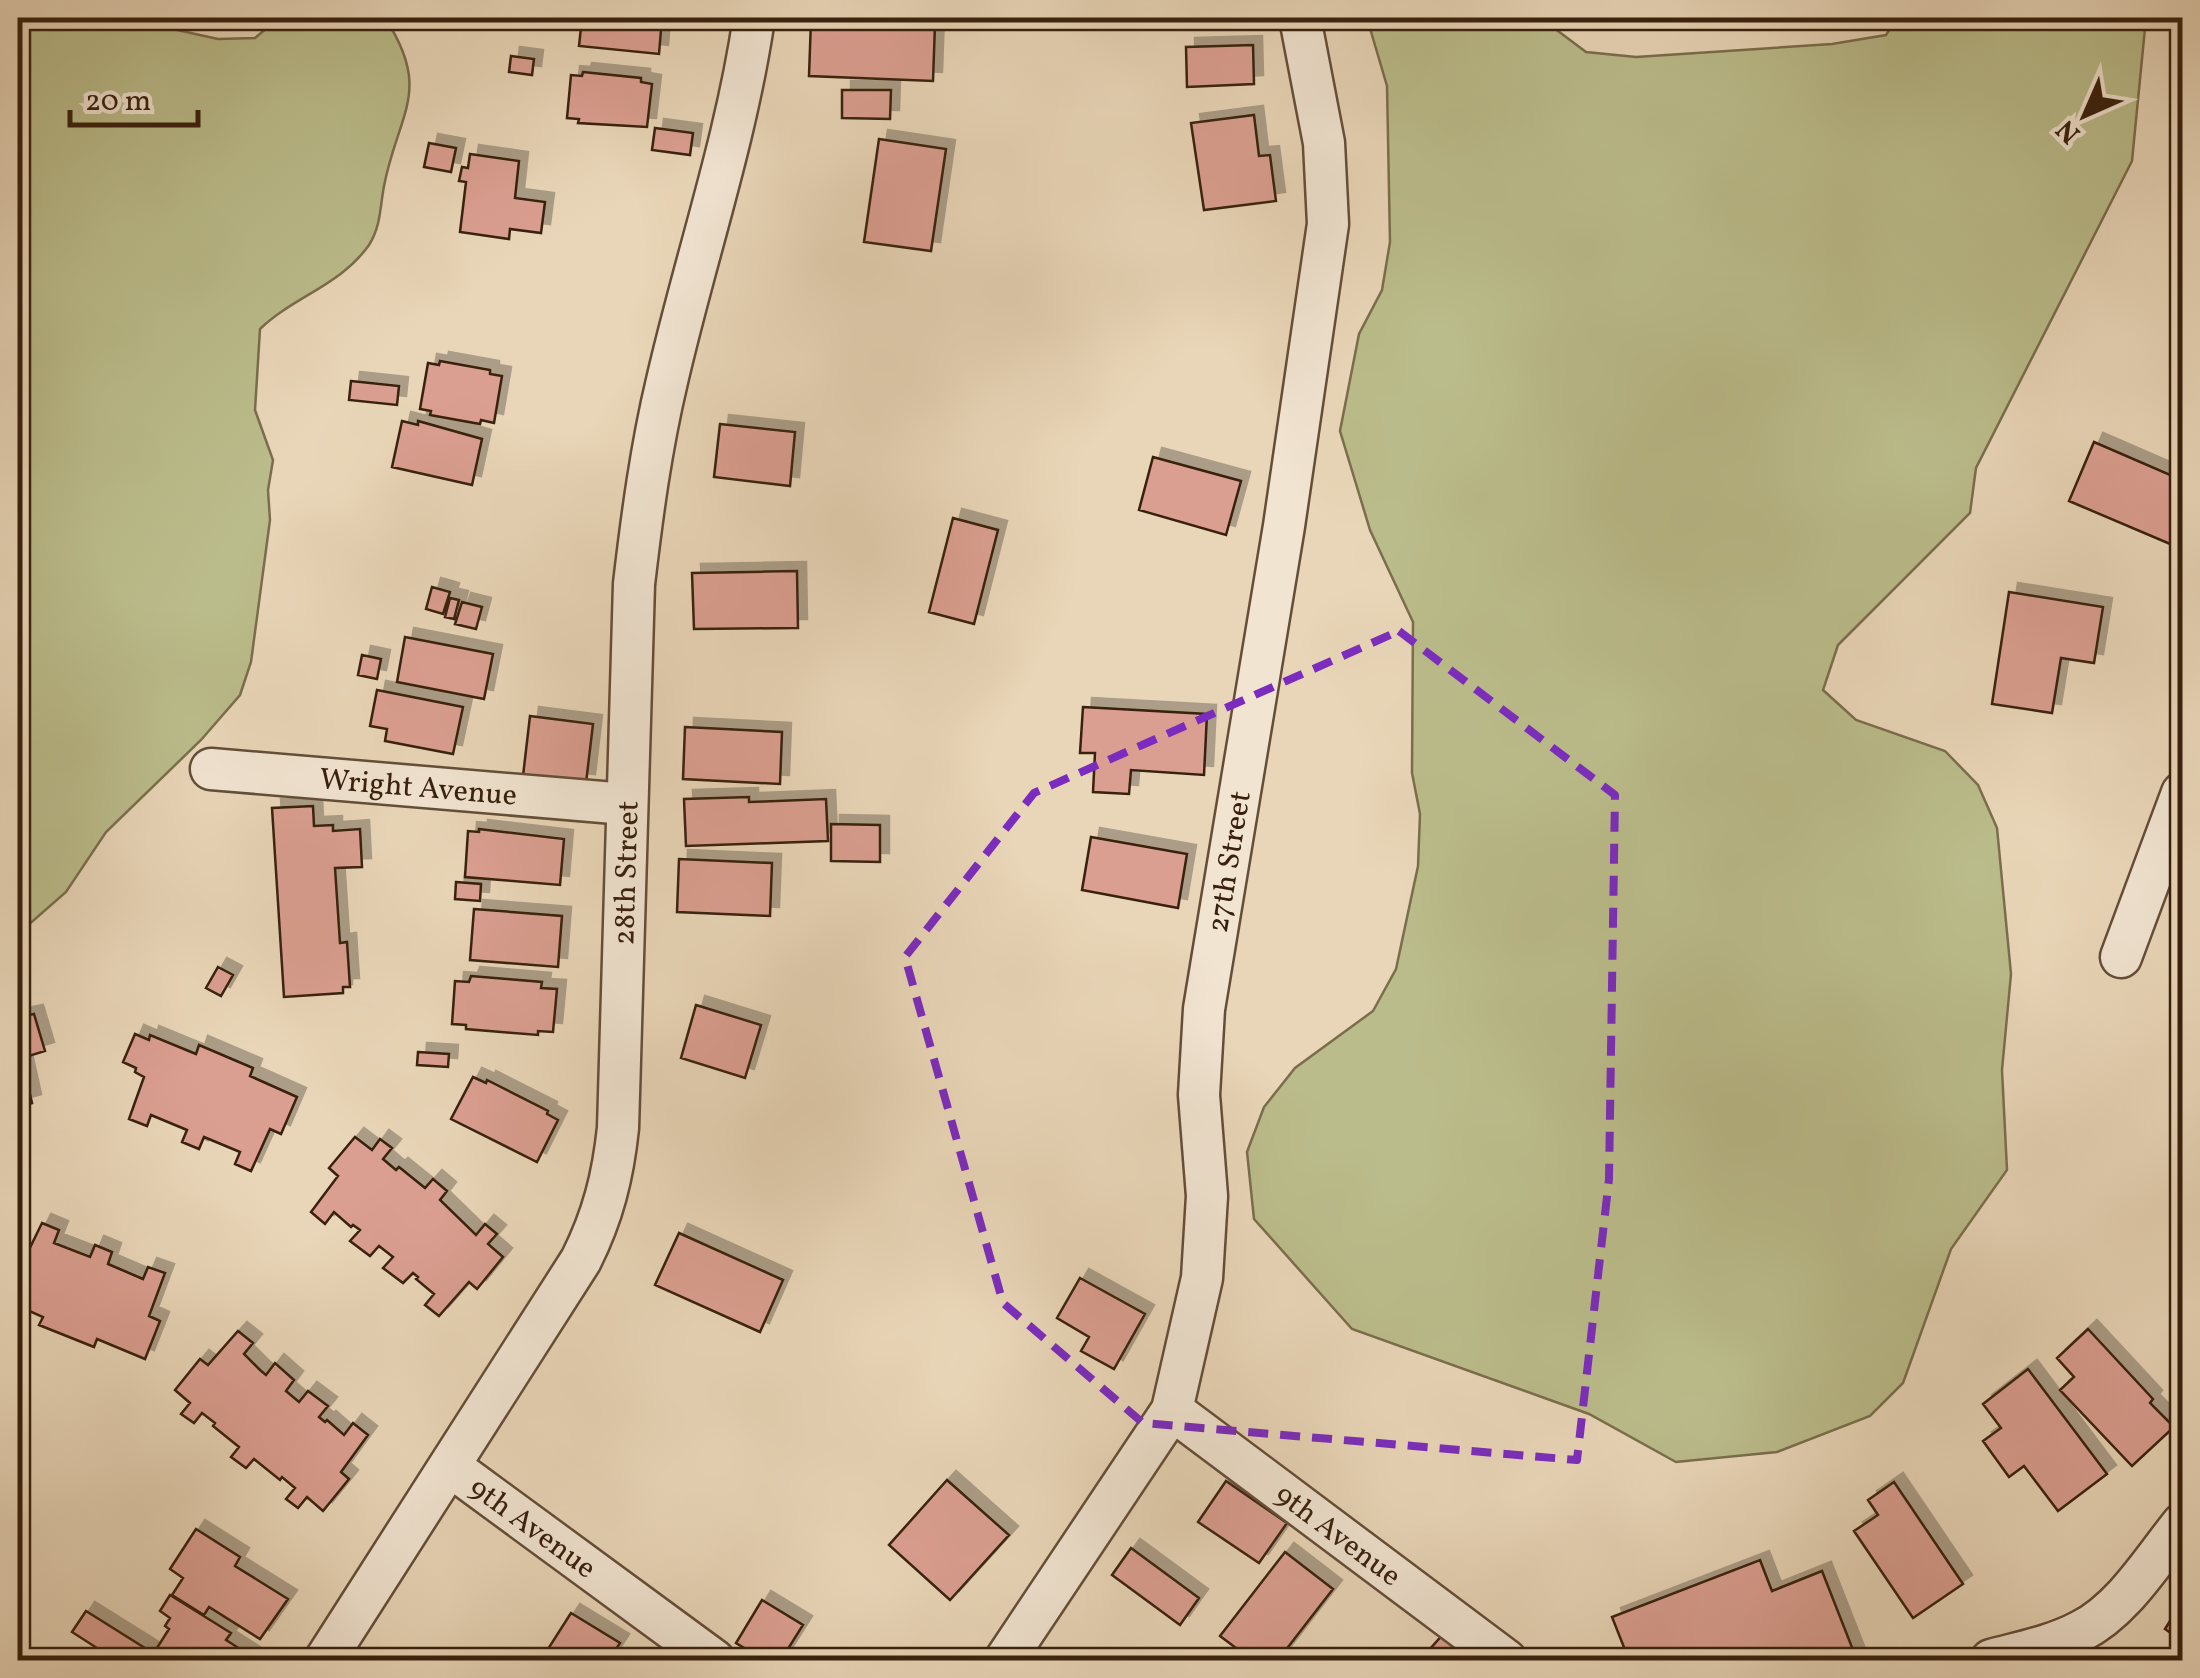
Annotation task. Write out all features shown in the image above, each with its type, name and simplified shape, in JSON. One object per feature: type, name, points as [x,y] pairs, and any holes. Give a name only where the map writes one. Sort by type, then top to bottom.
[{"type":"street","name":"28th Street","points":[[325,1660],[581,1260],[599,1225],[612,1180],[618,1128],[634,584],[653,440],[735,126],[754,18]]},
{"type":"street","name":"27th Street","points":[[1005,1660],[1172,1410],[1202,1278],[1206,1196],[1199,1095],[1204,1009],[1284,526],[1328,224],[1324,143],[1300,18]]},
{"type":"street","name":"Wright Avenue","points":[[211,769],[626,804]]},
{"type":"street","points":[[2122,957],[2182,793]]},
{"type":"street","name":"9th Avenue","points":[[1172,1410],[1506,1660]]},
{"type":"street","name":"9th Avenue","points":[[451,1467],[714,1660]]},
{"type":"street","points":[[1991,1660],[2066,1648],[2110,1609],[2182,1524]]},
{"type":"highlighted area","points":[[1399,631],[1615,795],[1609,1179],[1577,1460],[1143,1423],[1003,1303],[905,957],[1034,793]]},
{"type":"green space","points":[[18,18],[123,18],[218,39],[255,38],[279,18],[385,18],[407,65],[409,84],[378,224],[369,245],[331,281],[260,329],[255,410],[273,460],[268,490],[270,520],[251,662],[240,695],[201,740],[106,832],[66,892],[18,934]]},
{"type":"green space","points":[[1367,18],[1548,18],[1550,25],[1586,52],[1636,57],[1832,44],[1886,35],[1897,18],[2146,18],[2132,161],[1976,468],[1970,513],[1838,645],[1823,690],[1856,720],[1945,751],[1978,785],[1997,828],[2011,974],[2002,1070],[2007,1170],[1951,1249],[1903,1383],[1870,1416],[1777,1452],[1676,1462],[1589,1414],[1352,1329],[1254,1219],[1247,1152],[1264,1107],[1295,1068],[1373,1011],[1396,969],[1418,866],[1420,814],[1412,773],[1413,622],[1370,530],[1340,431],[1359,334],[1382,290],[1390,242],[1387,86]]},
{"type":"building","points":[[582,18],[662,18],[659,54],[579,46]]},
{"type":"building","points":[[811,20],[935,24],[933,81],[809,76]]},
{"type":"building","points":[[1253,45],[1254,84],[1187,87],[1186,47]]},
{"type":"building","points":[[511,56],[534,59],[532,75],[509,72]]},
{"type":"building","points":[[583,72],[641,78],[641,82],[652,84],[647,127],[578,123],[579,119],[567,118],[571,75],[582,76]]},
{"type":"building","points":[[842,90],[891,90],[890,119],[842,118]]},
{"type":"building","points":[[1254,115],[1259,156],[1270,155],[1276,201],[1204,210],[1191,123]]},
{"type":"building","points":[[655,128],[693,133],[690,155],[652,150]]},
{"type":"building","points":[[879,139],[946,149],[931,251],[864,242]]},
{"type":"building","points":[[429,143],[456,148],[451,172],[424,167]]},
{"type":"building","points":[[470,154],[519,161],[515,198],[545,202],[541,233],[510,229],[509,239],[460,232],[466,182],[459,181],[462,167],[468,168]]},
{"type":"building","points":[[440,361],[490,370],[490,374],[502,376],[494,423],[430,415],[431,411],[420,409],[428,363],[439,365]]},
{"type":"building","points":[[351,381],[399,386],[397,405],[349,400]]},
{"type":"building","points":[[402,421],[418,425],[418,421],[482,439],[472,485],[392,467]]},
{"type":"building","points":[[720,424],[795,432],[790,486],[714,477]]},
{"type":"building","points":[[2094,442],[2182,480],[2182,549],[2069,501]]},
{"type":"building","points":[[1153,457],[1241,481],[1226,535],[1139,510]]},
{"type":"building","points":[[953,518],[998,530],[974,624],[929,612]]},
{"type":"building","points":[[797,571],[798,628],[694,629],[692,573]]},
{"type":"building","points":[[432,587],[450,592],[443,614],[426,609]]},
{"type":"building","points":[[2009,592],[2103,607],[2094,663],[2061,658],[2052,713],[1992,704]]},
{"type":"building","points":[[450,598],[459,600],[454,619],[445,617]]},
{"type":"building","points":[[462,602],[482,607],[476,629],[455,624]]},
{"type":"building","points":[[405,637],[493,654],[484,699],[397,682]]},
{"type":"building","points":[[362,655],[381,659],[377,679],[358,675]]},
{"type":"building","points":[[377,690],[463,707],[453,754],[385,741],[387,729],[370,726]]},
{"type":"building","points":[[1083,707],[1207,714],[1204,775],[1131,770],[1129,794],[1093,792],[1095,753],[1080,753]]},
{"type":"building","points":[[530,716],[593,724],[586,783],[523,776]]},
{"type":"building","points":[[685,727],[782,732],[780,784],[683,779]]},
{"type":"building","points":[[749,797],[749,802],[826,799],[828,841],[686,846],[684,799]]},
{"type":"building","points":[[313,806],[314,826],[333,825],[333,831],[360,829],[362,867],[335,868],[340,943],[347,942],[350,987],[343,987],[343,993],[284,997],[272,808]]},
{"type":"building","points":[[831,824],[880,825],[880,862],[831,861]]},
{"type":"building","points":[[468,831],[564,839],[560,885],[465,877]]},
{"type":"building","points":[[1091,837],[1187,854],[1178,908],[1082,890]]},
{"type":"building","points":[[679,859],[772,863],[770,916],[677,912]]},
{"type":"building","points":[[456,882],[481,884],[480,901],[455,899]]},
{"type":"building","points":[[474,909],[562,916],[558,967],[470,960]]},
{"type":"building","points":[[218,967],[233,975],[221,996],[206,988]]},
{"type":"building","points":[[471,976],[542,982],[541,988],[557,989],[553,1032],[538,1031],[538,1035],[466,1029],[466,1025],[452,1024],[455,981],[469,982]]},
{"type":"building","points":[[696,1005],[761,1025],[745,1078],[681,1058]]},
{"type":"building","points":[[34,1014],[45,1051],[22,1058],[32,1103],[18,1107],[18,1017]]},
{"type":"building","points":[[135,1034],[149,1040],[150,1035],[196,1054],[199,1045],[253,1068],[250,1076],[297,1097],[281,1134],[270,1129],[251,1171],[235,1164],[240,1152],[204,1137],[199,1149],[182,1142],[187,1130],[151,1115],[147,1126],[129,1119],[144,1077],[123,1062]]},
{"type":"building","points":[[418,1052],[449,1054],[448,1067],[417,1065]]},
{"type":"building","points":[[473,1077],[486,1083],[487,1080],[558,1120],[537,1162],[451,1119]]},
{"type":"building","points":[[355,1137],[372,1150],[380,1139],[392,1148],[383,1159],[425,1188],[433,1179],[447,1191],[440,1200],[476,1235],[485,1224],[497,1234],[488,1244],[503,1257],[477,1289],[469,1282],[439,1316],[425,1305],[434,1294],[418,1277],[413,1273],[403,1283],[383,1268],[393,1257],[379,1246],[370,1256],[350,1241],[360,1230],[334,1212],[325,1224],[311,1212],[338,1176],[329,1168]]},
{"type":"building","points":[[42,1223],[59,1230],[54,1243],[90,1257],[95,1245],[112,1252],[108,1264],[143,1279],[148,1267],[165,1273],[149,1316],[160,1321],[145,1359],[97,1339],[94,1347],[39,1325],[43,1317],[18,1306],[18,1262],[22,1264]]},
{"type":"building","points":[[679,1233],[783,1280],[760,1332],[655,1285]]},
{"type":"building","points":[[1080,1278],[1145,1314],[1114,1369],[1081,1351],[1089,1337],[1057,1318]]},
{"type":"building","points":[[2088,1329],[2174,1427],[2132,1466],[2060,1390],[2074,1377],[2057,1358]]},
{"type":"building","points":[[238,1331],[253,1343],[244,1354],[260,1370],[266,1375],[275,1363],[294,1380],[286,1391],[299,1402],[308,1391],[328,1406],[319,1417],[325,1422],[344,1435],[353,1423],[368,1435],[341,1472],[349,1479],[323,1511],[307,1497],[298,1508],[286,1499],[295,1488],[282,1477],[280,1480],[254,1459],[246,1468],[231,1457],[239,1447],[202,1413],[194,1423],[181,1414],[190,1403],[175,1390],[200,1359],[208,1365]]},
{"type":"building","points":[[2028,1369],[2107,1474],[2058,1511],[2024,1466],[2009,1477],[1983,1441],[2001,1428],[1983,1404]]},
{"type":"building","points":[[947,1480],[1009,1535],[950,1600],[889,1545]]},
{"type":"building","points":[[1226,1481],[1287,1523],[1259,1563],[1198,1522]]},
{"type":"building","points":[[1894,1482],[1963,1584],[1913,1618],[1854,1531],[1878,1515],[1868,1500]]},
{"type":"building","points":[[196,1529],[240,1557],[235,1566],[288,1599],[260,1639],[209,1607],[204,1615],[172,1595],[183,1578],[170,1569]]},
{"type":"building","points":[[1131,1548],[1199,1598],[1180,1625],[1112,1575]]},
{"type":"building","points":[[1285,1552],[1333,1589],[1278,1660],[1252,1660],[1220,1636]]},
{"type":"building","points":[[1760,1560],[1772,1591],[1822,1571],[1855,1655],[1841,1660],[1629,1660],[1612,1617]]},
{"type":"building","points":[[170,1595],[231,1633],[226,1640],[251,1656],[250,1660],[174,1660],[157,1648],[169,1629],[165,1626],[170,1618],[160,1611]]},
{"type":"building","points":[[762,1600],[803,1625],[781,1660],[764,1660],[736,1643]]},
{"type":"building","points":[[2182,1602],[2182,1641],[2165,1629]]},
{"type":"building","points":[[86,1611],[164,1660],[109,1660],[111,1657],[72,1632]]},
{"type":"building","points":[[571,1613],[620,1643],[609,1660],[541,1660]]},
{"type":"building","points":[[1445,1632],[1478,1660],[1424,1660]]}]
